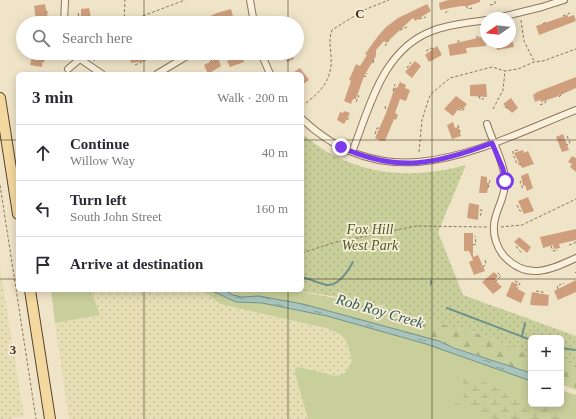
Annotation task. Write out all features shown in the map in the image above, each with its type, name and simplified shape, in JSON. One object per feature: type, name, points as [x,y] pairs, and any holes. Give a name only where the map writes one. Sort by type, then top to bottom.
[{"type":"main road","points":[[0,98],[16,201]]},
{"type":"main road","points":[[30,292],[50,419]]},
{"type":"street","points":[[64,16],[65,0]]},
{"type":"street","points":[[250,0],[253,16]]},
{"type":"street","points":[[516,14],[542,8],[564,0]]},
{"type":"street","points":[[352,152],[382,76],[398,52],[416,38],[432,30],[480,21]]},
{"type":"street","points":[[68,69],[79,60]]},
{"type":"street","points":[[81,60],[99,72]]},
{"type":"street","points":[[160,72],[180,60]]},
{"type":"street","points":[[264,60],[269,72]]},
{"type":"street","points":[[304,121],[318,133],[352,152],[384,161],[429,162],[454,157],[576,110]]},
{"type":"street","points":[[487,124],[492,143],[505,177],[503,194],[494,217],[496,241],[501,252],[513,264],[528,271],[550,270],[576,258]]},
{"type":"path","points":[[125,16],[126,0]]},
{"type":"path","points":[[143,16],[185,0]]},
{"type":"path","points":[[304,104],[322,90],[330,76],[332,60],[330,40],[332,30],[364,10],[389,0]]},
{"type":"path","points":[[490,5],[494,4],[495,1]]},
{"type":"path","points":[[466,6],[468,9],[472,8]]},
{"type":"path","points":[[445,13],[449,10]]},
{"type":"path","points":[[46,11],[49,15]]},
{"type":"path","points":[[563,16],[570,14]]},
{"type":"path","points":[[419,19],[426,17]]},
{"type":"path","points":[[521,20],[526,45],[534,62]]},
{"type":"path","points":[[543,24],[547,21]]},
{"type":"path","points":[[400,30],[407,27]]},
{"type":"path","points":[[385,46],[389,40]]},
{"type":"path","points":[[457,42],[461,40]]},
{"type":"path","points":[[426,50],[434,48]]},
{"type":"path","points":[[419,152],[422,120],[431,94],[456,75],[492,67],[504,71],[518,69],[534,62],[543,61],[576,49]]},
{"type":"path","points":[[373,63],[374,58]]},
{"type":"path","points":[[43,60],[44,64]]},
{"type":"path","points":[[135,65],[142,62]]},
{"type":"path","points":[[406,68],[411,62]]},
{"type":"path","points":[[493,109],[503,90],[504,71]]},
{"type":"path","points":[[364,76],[365,77],[367,73]]},
{"type":"path","points":[[393,91],[395,84]]},
{"type":"path","points":[[559,97],[563,93]]},
{"type":"path","points":[[356,102],[359,96],[357,95]]},
{"type":"path","points":[[479,96],[480,99],[484,98]]},
{"type":"path","points":[[540,105],[545,103],[546,100]]},
{"type":"path","points":[[385,106],[386,111]]},
{"type":"path","points":[[458,108],[462,111],[465,108]]},
{"type":"path","points":[[347,120],[350,116]]},
{"type":"path","points":[[458,125],[460,132]]},
{"type":"path","points":[[375,134],[377,128],[380,128]]},
{"type":"path","points":[[567,136],[570,143],[567,145]]},
{"type":"path","points":[[518,150],[513,152],[513,154],[517,164],[521,164]]},
{"type":"path","points":[[488,188],[490,180]]},
{"type":"path","points":[[522,181],[520,182],[523,189]]},
{"type":"path","points":[[0,185],[16,289]]},
{"type":"path","points":[[498,227],[522,225],[576,199]]},
{"type":"path","points":[[517,205],[520,211],[522,211]]},
{"type":"path","points":[[480,210],[482,210],[480,217]]},
{"type":"path","points":[[304,252],[336,242],[416,226],[490,227]]},
{"type":"path","points":[[473,245],[476,244],[475,236]]},
{"type":"path","points":[[569,244],[575,243],[575,240]]},
{"type":"path","points":[[517,246],[522,253]]},
{"type":"path","points":[[551,246],[553,251],[558,250]]},
{"type":"path","points":[[483,267],[486,264],[485,259]]},
{"type":"path","points":[[495,282],[501,276],[497,272]]},
{"type":"path","points":[[515,281],[520,283],[517,289]]},
{"type":"path","points":[[558,289],[557,286],[564,283]]},
{"type":"path","points":[[536,291],[543,292],[543,295]]},
{"type":"path","points":[[16,292],[36,419]]},
{"type":"shaded area","points":[[0,267],[24,416],[8,419],[0,419]]},
{"type":"shaded area","points":[[92,292],[205,292],[220,304],[337,331],[345,337],[349,344],[352,362],[345,373],[336,376],[299,367],[295,368],[295,373],[308,419],[69,419],[55,323],[100,315]]},
{"type":"green space","name":"Fox Hill West Park","points":[[304,135],[321,148],[340,158],[360,166],[380,171],[422,173],[466,165],[438,232],[463,295],[576,336],[576,365],[564,363],[564,335],[528,335],[528,353],[476,333],[395,311],[392,322],[388,323],[389,310],[386,307],[382,305],[375,305],[357,308],[349,301],[304,292]]},
{"type":"green space","points":[[51,292],[92,292],[100,315],[55,323]]},
{"type":"green space","points":[[205,292],[214,292],[236,302],[262,303],[327,316],[426,344],[528,380],[528,407],[564,407],[564,391],[576,395],[576,419],[308,419],[295,373],[295,368],[299,367],[336,376],[345,373],[352,361],[344,338],[340,334],[321,327],[220,304]]},
{"type":"green space","points":[[228,292],[302,292],[347,300],[355,308],[363,308],[372,304],[388,308],[387,319],[392,316],[395,311],[421,318],[419,325],[421,336],[304,304],[259,296],[242,297]]},
{"type":"green space","points":[[421,318],[476,333],[528,353],[528,372],[421,336],[419,325]]},
{"type":"green space","points":[[564,363],[576,365],[576,390],[564,385]]},
{"type":"green space","points":[[466,377],[473,378],[528,400],[528,407],[546,407],[570,419],[531,419],[525,417],[516,419],[493,419],[468,405],[460,411],[455,411],[453,406],[463,398],[463,382]]},
{"type":"water","points":[[214,292],[228,292],[242,297],[259,296],[303,304],[439,341],[454,348],[528,372],[528,380],[426,344],[327,316],[262,303],[236,302]]},
{"type":"building","points":[[448,0],[480,0],[480,2],[468,6],[440,10],[439,3]]},
{"type":"building","points":[[45,4],[47,16],[35,16],[34,6]]},
{"type":"building","points":[[427,4],[431,11],[415,21],[413,18],[386,43],[384,41],[376,50],[376,56],[364,76],[356,99],[353,99],[351,104],[344,101],[351,81],[349,80],[356,64],[360,66],[367,55],[365,54],[378,36],[386,27],[398,18]]},
{"type":"building","points":[[89,8],[91,16],[81,16],[81,9]]},
{"type":"building","points":[[231,9],[233,16],[210,16]]},
{"type":"building","points":[[568,15],[568,17],[574,15],[576,21],[539,35],[536,26]]},
{"type":"building","points":[[480,37],[480,47],[466,48],[467,53],[450,56],[448,45]]},
{"type":"building","points":[[437,46],[442,55],[429,62],[425,55]]},
{"type":"building","points":[[496,48],[508,48],[497,50]]},
{"type":"building","points":[[31,60],[43,60],[42,67],[30,65]]},
{"type":"building","points":[[130,60],[146,61],[131,63]]},
{"type":"building","points":[[214,60],[219,60],[221,66],[211,72],[207,72],[204,65]]},
{"type":"building","points":[[243,60],[244,62],[230,67],[227,61]]},
{"type":"building","points":[[415,61],[421,66],[412,78],[405,72]]},
{"type":"building","points":[[300,68],[303,72],[294,72]]},
{"type":"building","points":[[304,73],[309,80],[304,84]]},
{"type":"building","points":[[576,77],[576,88],[556,97],[541,102],[540,100],[535,102],[533,95],[537,92]]},
{"type":"building","points":[[400,82],[406,85],[405,88],[410,90],[406,101],[400,99],[395,113],[398,115],[396,120],[394,119],[385,141],[381,141],[375,138],[395,87],[397,88]]},
{"type":"building","points":[[486,84],[487,97],[470,96],[470,85]]},
{"type":"building","points":[[456,96],[467,104],[462,110],[459,108],[453,116],[444,109]]},
{"type":"building","points":[[511,98],[518,108],[512,113],[503,104]]},
{"type":"building","points":[[344,111],[350,113],[344,124],[337,120],[340,112],[343,113]]},
{"type":"building","points":[[453,122],[455,128],[458,127],[461,136],[452,139],[447,125]]},
{"type":"building","points":[[563,134],[569,150],[562,152],[556,137]]},
{"type":"building","points":[[523,150],[524,153],[528,151],[534,164],[522,168],[514,153]]},
{"type":"building","points":[[572,156],[576,158],[576,172],[570,167],[572,164],[568,162]]},
{"type":"building","points":[[528,173],[533,188],[527,191],[525,185],[523,186],[521,176]]},
{"type":"building","points":[[481,176],[487,177],[487,183],[489,183],[487,193],[479,193]]},
{"type":"building","points":[[528,197],[534,211],[524,214],[518,201]]},
{"type":"building","points":[[469,203],[479,205],[478,220],[467,218]]},
{"type":"building","points":[[576,229],[576,240],[559,244],[560,248],[554,249],[553,245],[543,248],[540,237]]},
{"type":"building","points":[[464,233],[473,233],[473,257],[478,255],[485,271],[474,275],[469,262],[473,260],[469,251],[464,251]]},
{"type":"building","points":[[519,237],[531,247],[527,253],[514,242]]},
{"type":"building","points":[[494,272],[498,276],[495,280],[502,287],[493,294],[482,282]]},
{"type":"building","points":[[576,280],[576,292],[558,300],[554,291]]},
{"type":"building","points":[[512,282],[518,284],[516,288],[525,293],[521,303],[506,296]]},
{"type":"building","points":[[532,292],[549,295],[548,306],[530,305]]},
{"type":"waterway","points":[[304,278],[325,285],[331,285],[343,277],[353,262]]},
{"type":"waterway","points":[[447,308],[528,339]]},
{"type":"waterway","points":[[522,336],[525,323]]},
{"type":"waterway","points":[[564,348],[575,350]]},
{"type":"route","points":[[341,147],[373,159],[419,163],[454,157],[492,143],[503,169],[505,181]]},
{"type":"water label","name":"Rob Roy Creek","points":[[380,311]]}]
